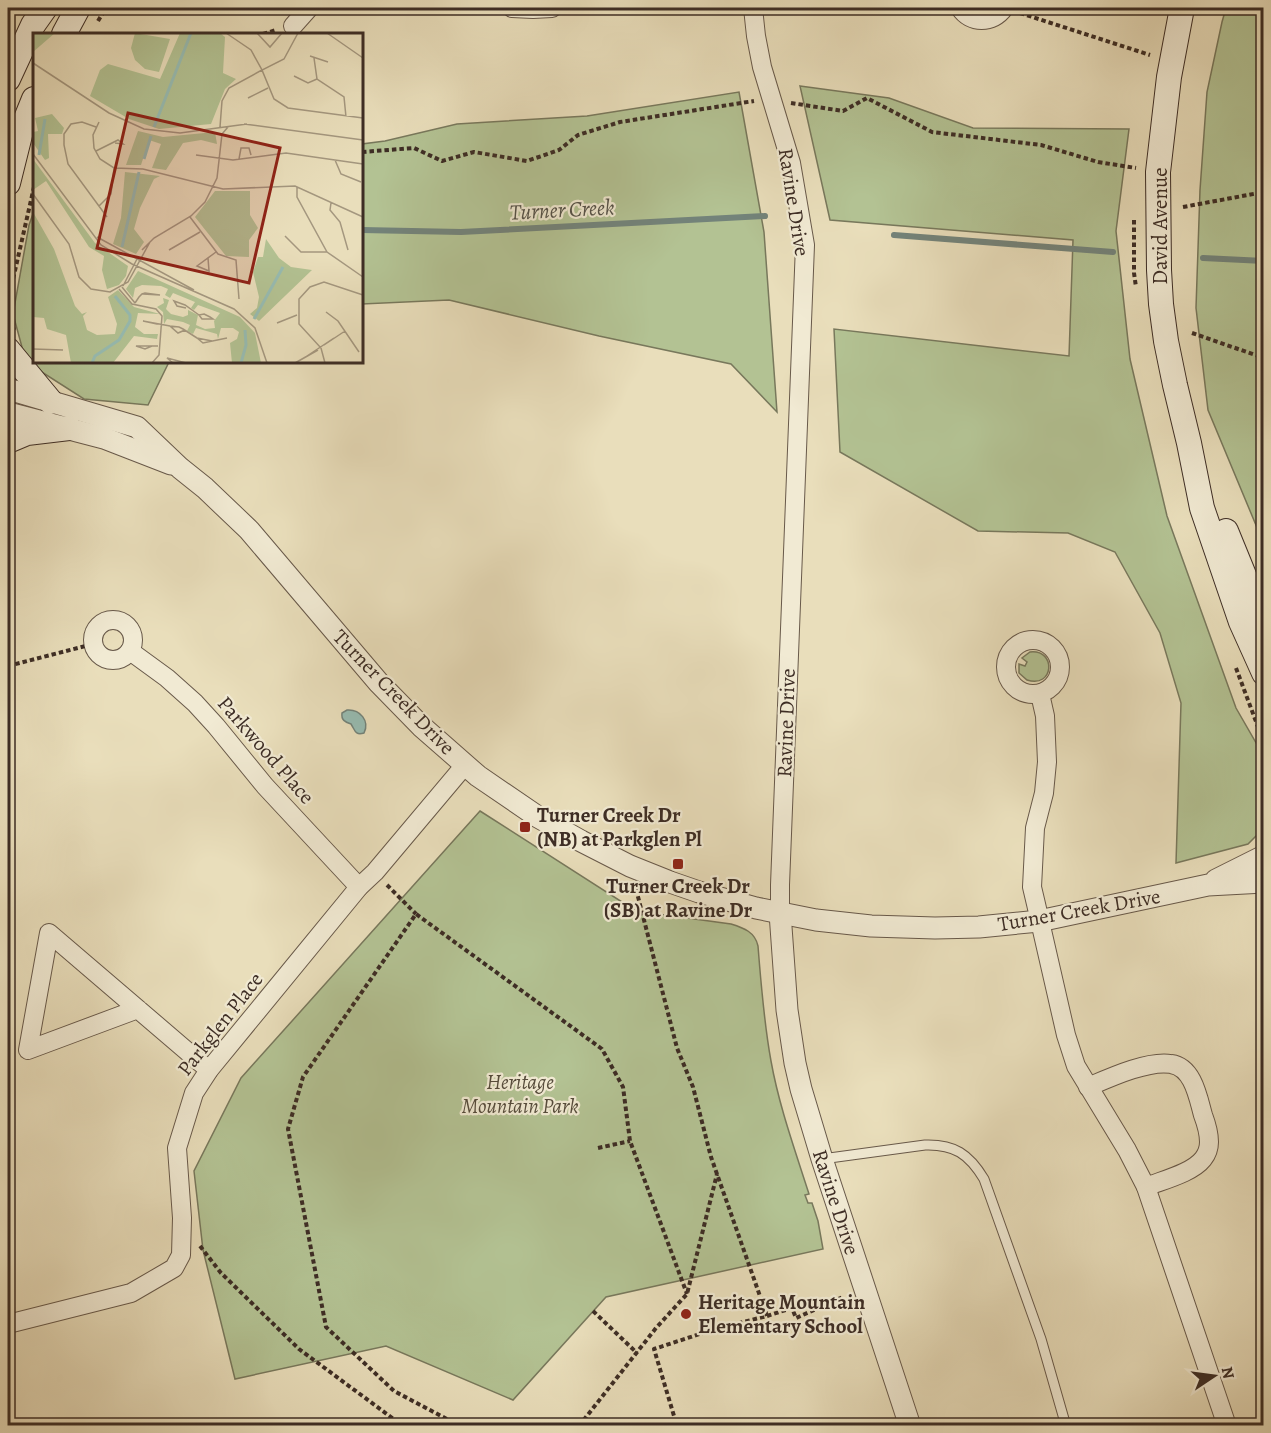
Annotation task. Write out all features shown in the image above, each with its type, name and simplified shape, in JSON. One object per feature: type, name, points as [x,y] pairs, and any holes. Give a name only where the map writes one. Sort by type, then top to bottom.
[{"type":"main road","points":[[8,79],[33,25],[45,8]]},
{"type":"main road","points":[[65,33],[78,8]]},
{"type":"main road","name":"David Avenue","points":[[1182,8],[1169,77],[1158,172],[1159,270],[1166,341],[1190,443],[1202,508],[1241,622],[1263,674]]},
{"type":"main road","points":[[8,183],[21,131],[33,101]]},
{"type":"main road","points":[[11,342],[9,353],[51,402]]},
{"type":"main road","points":[[8,441],[27,434],[69,428]]},
{"type":"main road","name":"David Avenue","points":[[1190,443],[1263,624]]},
{"type":"street","points":[[293,26],[309,8]]},
{"type":"street","points":[[512,8],[552,8]]},
{"type":"street","name":"Ravine Drive","points":[[753,8],[756,36],[791,163],[805,245],[782,839],[780,913],[785,984],[791,1037],[801,1089],[910,1425]]},
{"type":"street","points":[[960,8],[963,13],[972,18],[982,20],[992,18],[1009,9]]},
{"type":"street","name":"Turner Creek Drive","points":[[8,389],[136,427],[249,530],[379,683],[465,765],[538,817],[630,866],[699,892],[756,908],[835,922],[904,928],[979,927],[1040,921],[1208,885]]},
{"type":"street","name":"Turner Creek Drive","points":[[8,413],[104,438],[180,468]]},
{"type":"street","points":[[116,619],[132,631],[133,645],[126,656],[113,660],[106,659],[100,656],[93,645],[94,631],[103,621],[116,619]]},
{"type":"street","name":"Parkwood Place","points":[[130,651],[167,678],[195,703],[273,795],[359,887]]},
{"type":"street","points":[[1040,694],[1045,716],[1047,762],[1044,793],[1035,828],[1032,886],[1071,1055],[1146,1187],[1227,1425]]},
{"type":"street","name":"Parkglen Place","points":[[8,1324],[131,1293],[174,1268],[181,1255],[182,1218],[177,1148],[194,1093],[209,1070],[359,887],[375,872],[465,765]]},
{"type":"street","points":[[1208,885],[1263,856]]},
{"type":"street","points":[[1208,885],[1263,882]]},
{"type":"street","points":[[138,1009],[28,1050],[49,933],[138,1009],[209,1070]]},
{"type":"street","points":[[1088,1087],[1133,1070],[1164,1063],[1180,1066],[1192,1080],[1208,1133],[1207,1152],[1193,1168],[1146,1187]]},
{"type":"lane","points":[[822,1159],[939,1144],[960,1152],[974,1163],[984,1179],[1041,1339],[1066,1425]]},
{"type":"path","points":[[1009,9],[1150,55]]},
{"type":"path","points":[[363,152],[414,148],[442,161],[474,153],[527,160],[559,150],[578,135],[620,122],[772,100],[843,111],[867,98],[932,132],[1041,145],[1098,162],[1136,168]]},
{"type":"path","points":[[11,342],[9,297],[33,191]]},
{"type":"path","points":[[1183,207],[1263,192]]},
{"type":"path","points":[[1192,333],[1263,358]]},
{"type":"path","points":[[8,666],[93,645]]},
{"type":"path","points":[[385,883],[416,914],[602,1049],[623,1088],[630,1141],[687,1294]]},
{"type":"path","points":[[636,888],[677,1048],[693,1087],[711,1157],[767,1316]]},
{"type":"path","points":[[416,914],[303,1077],[288,1129],[326,1327],[394,1391],[460,1425]]},
{"type":"path","points":[[598,1148],[630,1141]]},
{"type":"path","points":[[579,1425],[656,1328],[687,1294],[717,1173]]},
{"type":"path","points":[[199,1244],[221,1273],[299,1349],[402,1425]]},
{"type":"path","points":[[677,1425],[654,1349],[792,1308],[796,1318],[843,1297]]},
{"type":"path","points":[[593,1311],[637,1353]]},
{"type":"green space","points":[[1226,8],[1263,8],[1263,542],[1208,410],[1196,308],[1200,190],[1207,92]]},
{"type":"green space","points":[[800,86],[889,98],[973,128],[1129,129],[1116,231],[1130,359],[1167,516],[1236,708],[1263,755],[1263,829],[1248,844],[1176,863],[1181,703],[1160,633],[1115,552],[1068,533],[978,531],[840,452],[834,329],[1069,356],[1073,240],[830,220]]},
{"type":"green space","points":[[739,92],[764,232],[777,412],[731,364],[599,336],[449,300],[363,304],[363,144],[457,124],[587,116]]},
{"type":"green space","points":[[33,214],[33,363],[169,363],[148,405],[84,399],[26,362],[13,314]]},
{"type":"green space","points":[[1030,652],[1045,656],[1048,662],[1049,668],[1043,679],[1027,680],[1019,673],[1019,664],[1025,666],[1027,662],[1022,658]]},
{"type":"green space","name":"Heritage Mountain Park","points":[[480,811],[636,911],[731,924],[752,934],[758,946],[774,1078],[809,1194],[805,1195],[808,1203],[812,1203],[818,1221],[823,1249],[606,1297],[513,1400],[386,1346],[235,1379],[203,1250],[194,1171],[241,1078]]},
{"type":"water","points":[[347,710],[356,711],[363,717],[366,724],[364,733],[357,733],[351,724],[343,719],[342,713]]},
{"type":"waterway","name":"Turner Creek","points":[[363,230],[461,232],[765,216]]},
{"type":"waterway","name":"Turner Creek","points":[[894,235],[1113,252]]},
{"type":"waterway","name":"Turner Creek","points":[[1203,258],[1264,261]]},
{"type":"place","name":"Turner Creek Dr (NB) at Parkglen Pl","points":[[525,827]]},
{"type":"place","name":"Turner Creek Dr (SB) at Ravine Dr","points":[[678,864]]},
{"type":"place","name":"Heritage Mountain Elementary School","points":[[686,1314]]}]
